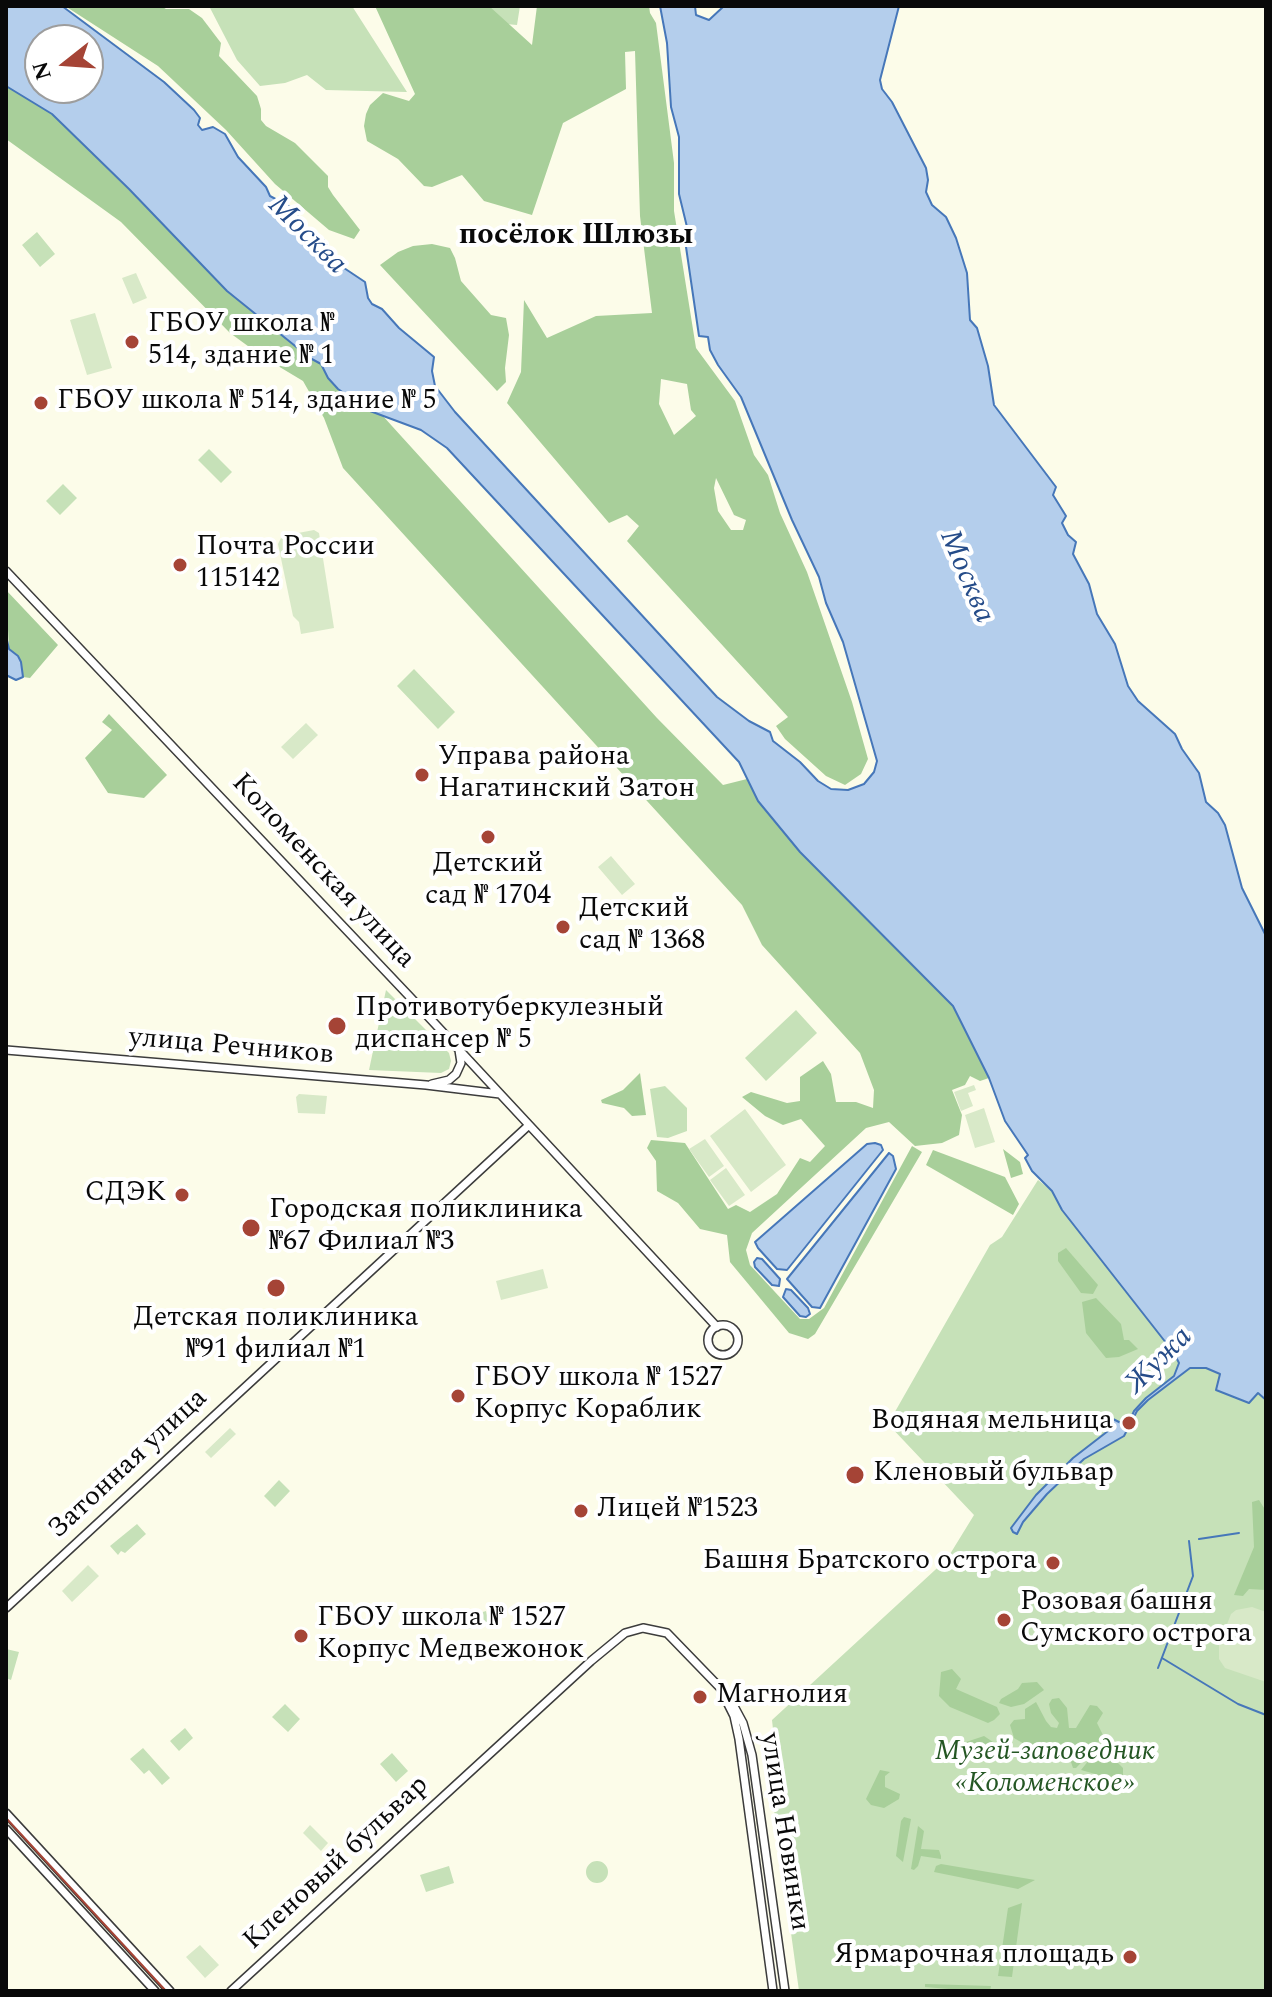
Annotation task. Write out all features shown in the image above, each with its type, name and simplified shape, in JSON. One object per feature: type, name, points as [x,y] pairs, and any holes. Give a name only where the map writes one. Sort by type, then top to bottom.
[{"type":"street","name":"Коломенская улица","points":[[6,571],[459,1050],[701,1312],[717,1327],[727,1326],[734,1332],[737,1340],[733,1351],[724,1355],[713,1352],[708,1344],[709,1335],[701,1312]]},
{"type":"street","name":"улица Речников","points":[[6,1050],[500,1094]]},
{"type":"street","points":[[426,1085],[449,1080],[456,1074],[461,1063],[459,1050]]},
{"type":"street","name":"Затонная улица","points":[[6,1608],[529,1125]]},
{"type":"street","points":[[709,1335],[717,1327]]},
{"type":"street","name":"улица Новинки","points":[[615,1640],[625,1633],[643,1628],[667,1633],[736,1707],[750,1745],[785,1991]]},
{"type":"street","name":"Кленовый бульвар","points":[[231,1991],[615,1640]]},
{"type":"street","name":"улица Новинки","points":[[719,1689],[731,1709],[737,1728],[773,1991]]},
{"type":"street","points":[[6,1813],[170,1991]]},
{"type":"street","points":[[6,1829],[155,1991]]},
{"type":"green space","points":[[65,6],[161,6],[166,9],[189,9],[202,18],[221,43],[219,56],[257,96],[261,120],[295,143],[328,176],[328,187],[360,230],[354,239],[329,230],[275,184],[226,130],[158,66],[104,31],[104,24],[93,24]]},
{"type":"green space","points":[[209,6],[352,6],[407,92],[326,90],[307,75],[285,83],[260,86],[237,60]]},
{"type":"green space","points":[[375,6],[489,6],[532,45],[537,6],[649,6],[656,23],[674,163],[674,211],[696,348],[735,401],[754,455],[768,475],[780,513],[807,572],[852,702],[868,759],[861,774],[845,785],[826,776],[785,739],[776,726],[788,717],[627,541],[639,526],[627,515],[609,523],[507,403],[521,372],[524,300],[547,338],[596,316],[652,313],[640,216],[635,51],[625,52],[626,89],[563,123],[532,215],[484,201],[462,175],[432,187],[424,186],[398,159],[367,141],[364,126],[370,105],[383,93],[409,101],[415,94]],"holes":[[[661,379],[687,384],[691,410],[696,416],[674,435],[659,404]],[[716,478],[734,515],[746,520],[743,530],[731,530],[718,511],[714,488]]]},
{"type":"green space","points":[[471,6],[520,6],[517,25],[483,22]]},
{"type":"green space","points":[[6,86],[24,97],[24,104],[36,104],[52,114],[257,316],[322,364],[328,378],[338,389],[370,411],[382,415],[657,718],[723,785],[747,779],[758,801],[800,852],[953,1006],[989,1078],[980,1081],[970,1076],[965,1085],[952,1090],[962,1115],[959,1135],[942,1143],[915,1146],[889,1122],[866,1128],[752,1233],[746,1250],[750,1265],[800,1319],[809,1319],[824,1308],[912,1146],[922,1152],[815,1334],[808,1339],[789,1333],[730,1262],[727,1235],[700,1229],[678,1203],[657,1191],[656,1161],[647,1148],[651,1140],[685,1143],[728,1209],[736,1205],[750,1212],[777,1194],[800,1158],[810,1162],[825,1146],[801,1119],[783,1125],[765,1116],[742,1097],[751,1092],[787,1103],[800,1101],[800,1077],[823,1061],[831,1074],[836,1102],[856,1102],[873,1108],[874,1090],[860,1053],[762,945],[742,905],[343,468],[324,418],[303,381],[230,333],[121,222],[6,139]]},
{"type":"green space","points":[[37,232],[55,254],[40,267],[22,245]]},
{"type":"green space","points":[[432,244],[450,248],[461,281],[491,315],[506,318],[509,335],[506,382],[497,391],[380,265],[398,252],[413,246]]},
{"type":"green space","points":[[136,273],[147,298],[133,304],[122,278]]},
{"type":"green space","points":[[95,313],[112,368],[87,375],[70,320]]},
{"type":"green space","points":[[209,449],[232,472],[221,483],[198,460]]},
{"type":"green space","points":[[63,484],[77,498],[60,515],[46,501]]},
{"type":"green space","points":[[314,530],[319,533],[334,628],[301,634],[299,622],[293,616],[278,544],[282,536]]},
{"type":"green space","points":[[6,590],[58,645],[30,678],[23,677],[18,656],[9,649]]},
{"type":"green space","points":[[414,669],[455,712],[438,729],[397,686]]},
{"type":"green space","points":[[109,714],[167,775],[144,798],[108,793],[85,758],[112,730],[102,722]]},
{"type":"green space","points":[[306,723],[318,735],[293,759],[281,747]]},
{"type":"green space","points":[[611,856],[635,884],[622,895],[598,867]]},
{"type":"green space","points":[[386,990],[449,1053],[449,1069],[441,1073],[369,1070]]},
{"type":"green space","points":[[796,1010],[817,1033],[766,1081],[745,1058]]},
{"type":"green space","points":[[640,1073],[646,1115],[632,1116],[624,1108],[602,1103],[601,1100],[623,1090]]},
{"type":"green space","points":[[974,1085],[976,1090],[968,1093],[973,1106],[961,1111],[954,1092]]},
{"type":"green space","points":[[665,1086],[687,1108],[687,1131],[668,1138],[657,1137],[650,1089]]},
{"type":"green space","points":[[299,1094],[327,1096],[325,1114],[298,1113],[296,1097]]},
{"type":"green space","points":[[984,1108],[995,1142],[975,1148],[965,1115]]},
{"type":"green space","points":[[745,1109],[786,1165],[751,1192],[710,1136]]},
{"type":"green space","points":[[705,1139],[724,1166],[709,1177],[689,1149]]},
{"type":"green space","points":[[1003,1149],[1020,1162],[1023,1174],[1011,1178]]},
{"type":"green space","points":[[933,1150],[1005,1177],[1019,1204],[1013,1215],[926,1165]]},
{"type":"green space","points":[[726,1168],[745,1195],[729,1206],[710,1180]]},
{"type":"green space","name":"Музей-заповедник «Коломенское»","points":[[1038,1180],[1052,1191],[1062,1210],[1175,1353],[1179,1363],[1221,1374],[1217,1390],[1248,1403],[1258,1393],[1266,1400],[1266,1991],[799,1991],[772,1795],[780,1794],[772,1720],[947,1559],[974,1515],[888,1424],[990,1245],[1002,1237]]},
{"type":"green space","points":[[1066,1248],[1098,1285],[1093,1294],[1081,1293],[1058,1261],[1058,1253]]},
{"type":"green space","points":[[543,1269],[548,1288],[501,1300],[496,1281]]},
{"type":"green space","points":[[1096,1298],[1121,1324],[1124,1340],[1129,1340],[1138,1349],[1119,1357],[1106,1358],[1086,1333],[1082,1302]]},
{"type":"green space","points":[[230,1428],[236,1434],[211,1458],[205,1452]]},
{"type":"green space","points":[[279,1480],[290,1491],[275,1507],[264,1496]]},
{"type":"green space","points":[[1259,1500],[1266,1511],[1266,1590],[1249,1589],[1243,1596],[1234,1595],[1254,1547],[1252,1502]]},
{"type":"green space","points":[[137,1524],[146,1534],[125,1553],[121,1551],[118,1555],[110,1546]]},
{"type":"green space","points":[[88,1565],[99,1576],[72,1602],[62,1591]]},
{"type":"green space","points":[[1252,1607],[1266,1612],[1266,1682],[1225,1668],[1219,1659],[1219,1645],[1231,1614]]},
{"type":"green space","points":[[486,1611],[489,1624],[468,1629],[467,1617]]},
{"type":"green space","points":[[6,1649],[19,1652],[11,1680],[6,1678]]},
{"type":"green space","points":[[952,1669],[961,1679],[956,1689],[997,1707],[1000,1714],[994,1720],[988,1723],[950,1707],[939,1696],[941,1672]]},
{"type":"green space","points":[[1037,1682],[1044,1690],[1024,1704],[1011,1707],[999,1703],[1022,1683]]},
{"type":"green space","points":[[1059,1698],[1067,1708],[1069,1728],[1076,1728],[1090,1705],[1097,1706],[1103,1713],[1097,1723],[1103,1735],[1076,1768],[1073,1768],[1069,1756],[1052,1751],[1043,1755],[1014,1738],[1010,1725],[1014,1720],[1025,1719],[1025,1709],[1036,1702],[1046,1721],[1057,1728],[1059,1723],[1051,1713],[1049,1704],[1052,1699]]},
{"type":"green space","points":[[285,1704],[300,1719],[288,1732],[272,1717]]},
{"type":"green space","points":[[185,1728],[193,1738],[179,1751],[170,1741]]},
{"type":"green space","points":[[984,1736],[999,1746],[1000,1754],[963,1743]]},
{"type":"green space","points":[[1106,1744],[1118,1754],[1117,1762],[1123,1768],[1120,1781],[1081,1770],[1101,1745]]},
{"type":"green space","points":[[143,1748],[170,1778],[162,1785],[149,1770],[144,1774],[130,1759]]},
{"type":"green space","points":[[392,1753],[408,1771],[396,1782],[380,1764]]},
{"type":"green space","points":[[880,1770],[890,1772],[885,1776],[885,1787],[900,1794],[899,1799],[884,1808],[871,1805],[866,1799]]},
{"type":"green space","points":[[904,1817],[911,1819],[903,1862],[896,1856]]},
{"type":"green space","points":[[310,1825],[328,1843],[321,1851],[303,1833]]},
{"type":"green space","points":[[918,1826],[924,1831],[921,1849],[939,1850],[941,1859],[921,1856],[914,1870],[911,1869]]},
{"type":"green space","points":[[597,1861],[605,1864],[608,1872],[605,1880],[597,1883],[589,1880],[586,1872],[589,1864]]},
{"type":"green space","points":[[941,1864],[1035,1880],[1018,1889],[934,1872],[936,1866]]},
{"type":"green space","points":[[449,1866],[454,1883],[426,1892],[420,1875]]},
{"type":"green space","points":[[1022,1903],[1012,1977],[998,1976],[1008,1908]]},
{"type":"green space","points":[[200,1945],[219,1965],[205,1978],[186,1957]]},
{"type":"green space","points":[[925,1984],[991,1986],[990,1991],[972,1991],[925,1987]]},
{"type":"water","points":[[6,6],[62,6],[86,24],[24,24],[24,97],[6,86]]},
{"type":"water","name":"Москва","points":[[660,6],[695,6],[696,15],[709,20],[724,6],[899,6],[880,80],[882,89],[892,102],[926,168],[926,192],[932,205],[946,217],[956,238],[967,273],[970,320],[977,328],[988,366],[994,405],[1056,487],[1053,495],[1066,516],[1062,523],[1076,542],[1073,554],[1089,584],[1097,614],[1115,644],[1128,686],[1138,701],[1175,734],[1199,773],[1206,802],[1225,825],[1242,888],[1266,936],[1266,1400],[1258,1393],[1249,1403],[1216,1390],[1220,1374],[1206,1368],[1190,1368],[1137,1411],[1124,1436],[1084,1459],[1047,1494],[1017,1534],[1013,1532],[1011,1528],[1036,1495],[1073,1458],[1108,1431],[1113,1419],[1121,1423],[1131,1418],[1146,1398],[1174,1376],[1179,1363],[1062,1210],[1052,1191],[1032,1171],[1025,1158],[1028,1155],[1005,1121],[989,1078],[953,1006],[800,852],[758,801],[739,762],[447,448],[421,430],[370,411],[338,389],[321,364],[227,291],[52,114],[36,104],[104,104],[104,37],[164,82],[194,110],[200,118],[198,125],[202,130],[213,127],[225,134],[238,157],[266,187],[270,196],[292,208],[313,238],[324,240],[341,266],[365,282],[372,304],[382,309],[399,328],[434,357],[432,371],[435,386],[455,412],[717,697],[770,732],[773,741],[818,781],[831,789],[848,790],[864,784],[874,772],[877,761],[843,642],[826,603],[819,577],[741,397],[718,365],[710,350],[708,337],[699,336],[686,247],[687,227],[679,194],[679,137],[671,107],[667,43]]},
{"type":"water","points":[[6,636],[9,649],[21,662],[23,677],[16,680],[6,675]]},
{"type":"water","points":[[867,1144],[881,1145],[883,1150],[787,1270],[777,1269],[755,1242]]},
{"type":"water","points":[[889,1153],[893,1156],[896,1169],[820,1308],[812,1307],[787,1279]]},
{"type":"water","points":[[757,1258],[762,1259],[780,1279],[779,1286],[772,1285],[755,1267]]},
{"type":"water","points":[[786,1289],[791,1290],[810,1314],[800,1316],[783,1297]]},
{"type":"waterway","points":[[1199,1539],[1239,1533]]},
{"type":"waterway","points":[[1158,1668],[1193,1576],[1189,1541]]},
{"type":"waterway","points":[[1162,1658],[1238,1704],[1266,1715]]},
{"type":"tram line","points":[[6,1818],[166,1991]]},
{"type":"place","name":"ГБОУ школа № 514, здание № 1","points":[[132,342]]},
{"type":"place","name":"ГБОУ школа № 514, здание № 5","points":[[41,403]]},
{"type":"place","name":"Почта России 115142","points":[[180,565]]},
{"type":"place","name":"Управа района Нагатинский Затон","points":[[422,775]]},
{"type":"place","name":"Детский сад № 1704","points":[[488,837]]},
{"type":"place","name":"Детский сад № 1368","points":[[563,927]]},
{"type":"place","name":"Противотуберкулезный диспансер № 5","points":[[337,1026]]},
{"type":"place","name":"СДЭК","points":[[182,1195]]},
{"type":"place","name":"Городская поликлиника №67 Филиал №3","points":[[251,1228]]},
{"type":"place","name":"Детская поликлиника №91 филиал №1","points":[[276,1288]]},
{"type":"place","name":"ГБОУ школа № 1527 Корпус Кораблик","points":[[458,1396]]},
{"type":"place","name":"Водяная мельница","points":[[1129,1423]]},
{"type":"place","name":"Кленовый бульвар","points":[[855,1475]]},
{"type":"place","name":"Лицей №1523","points":[[581,1511]]},
{"type":"place","name":"Башня Братского острога","points":[[1053,1563]]},
{"type":"place","name":"Розовая башня Сумского острога","points":[[1004,1620]]},
{"type":"place","name":"ГБОУ школа № 1527 Корпус Медвежонок","points":[[301,1636]]},
{"type":"place","name":"Магнолия","points":[[700,1697]]},
{"type":"place","name":"Ярмарочная площадь","points":[[1130,1957]]},
{"type":"district","name":"посёлок Шлюзы","points":[[576,237]]},
{"type":"water label","name":"Жужа","points":[[1160,1362]]}]
